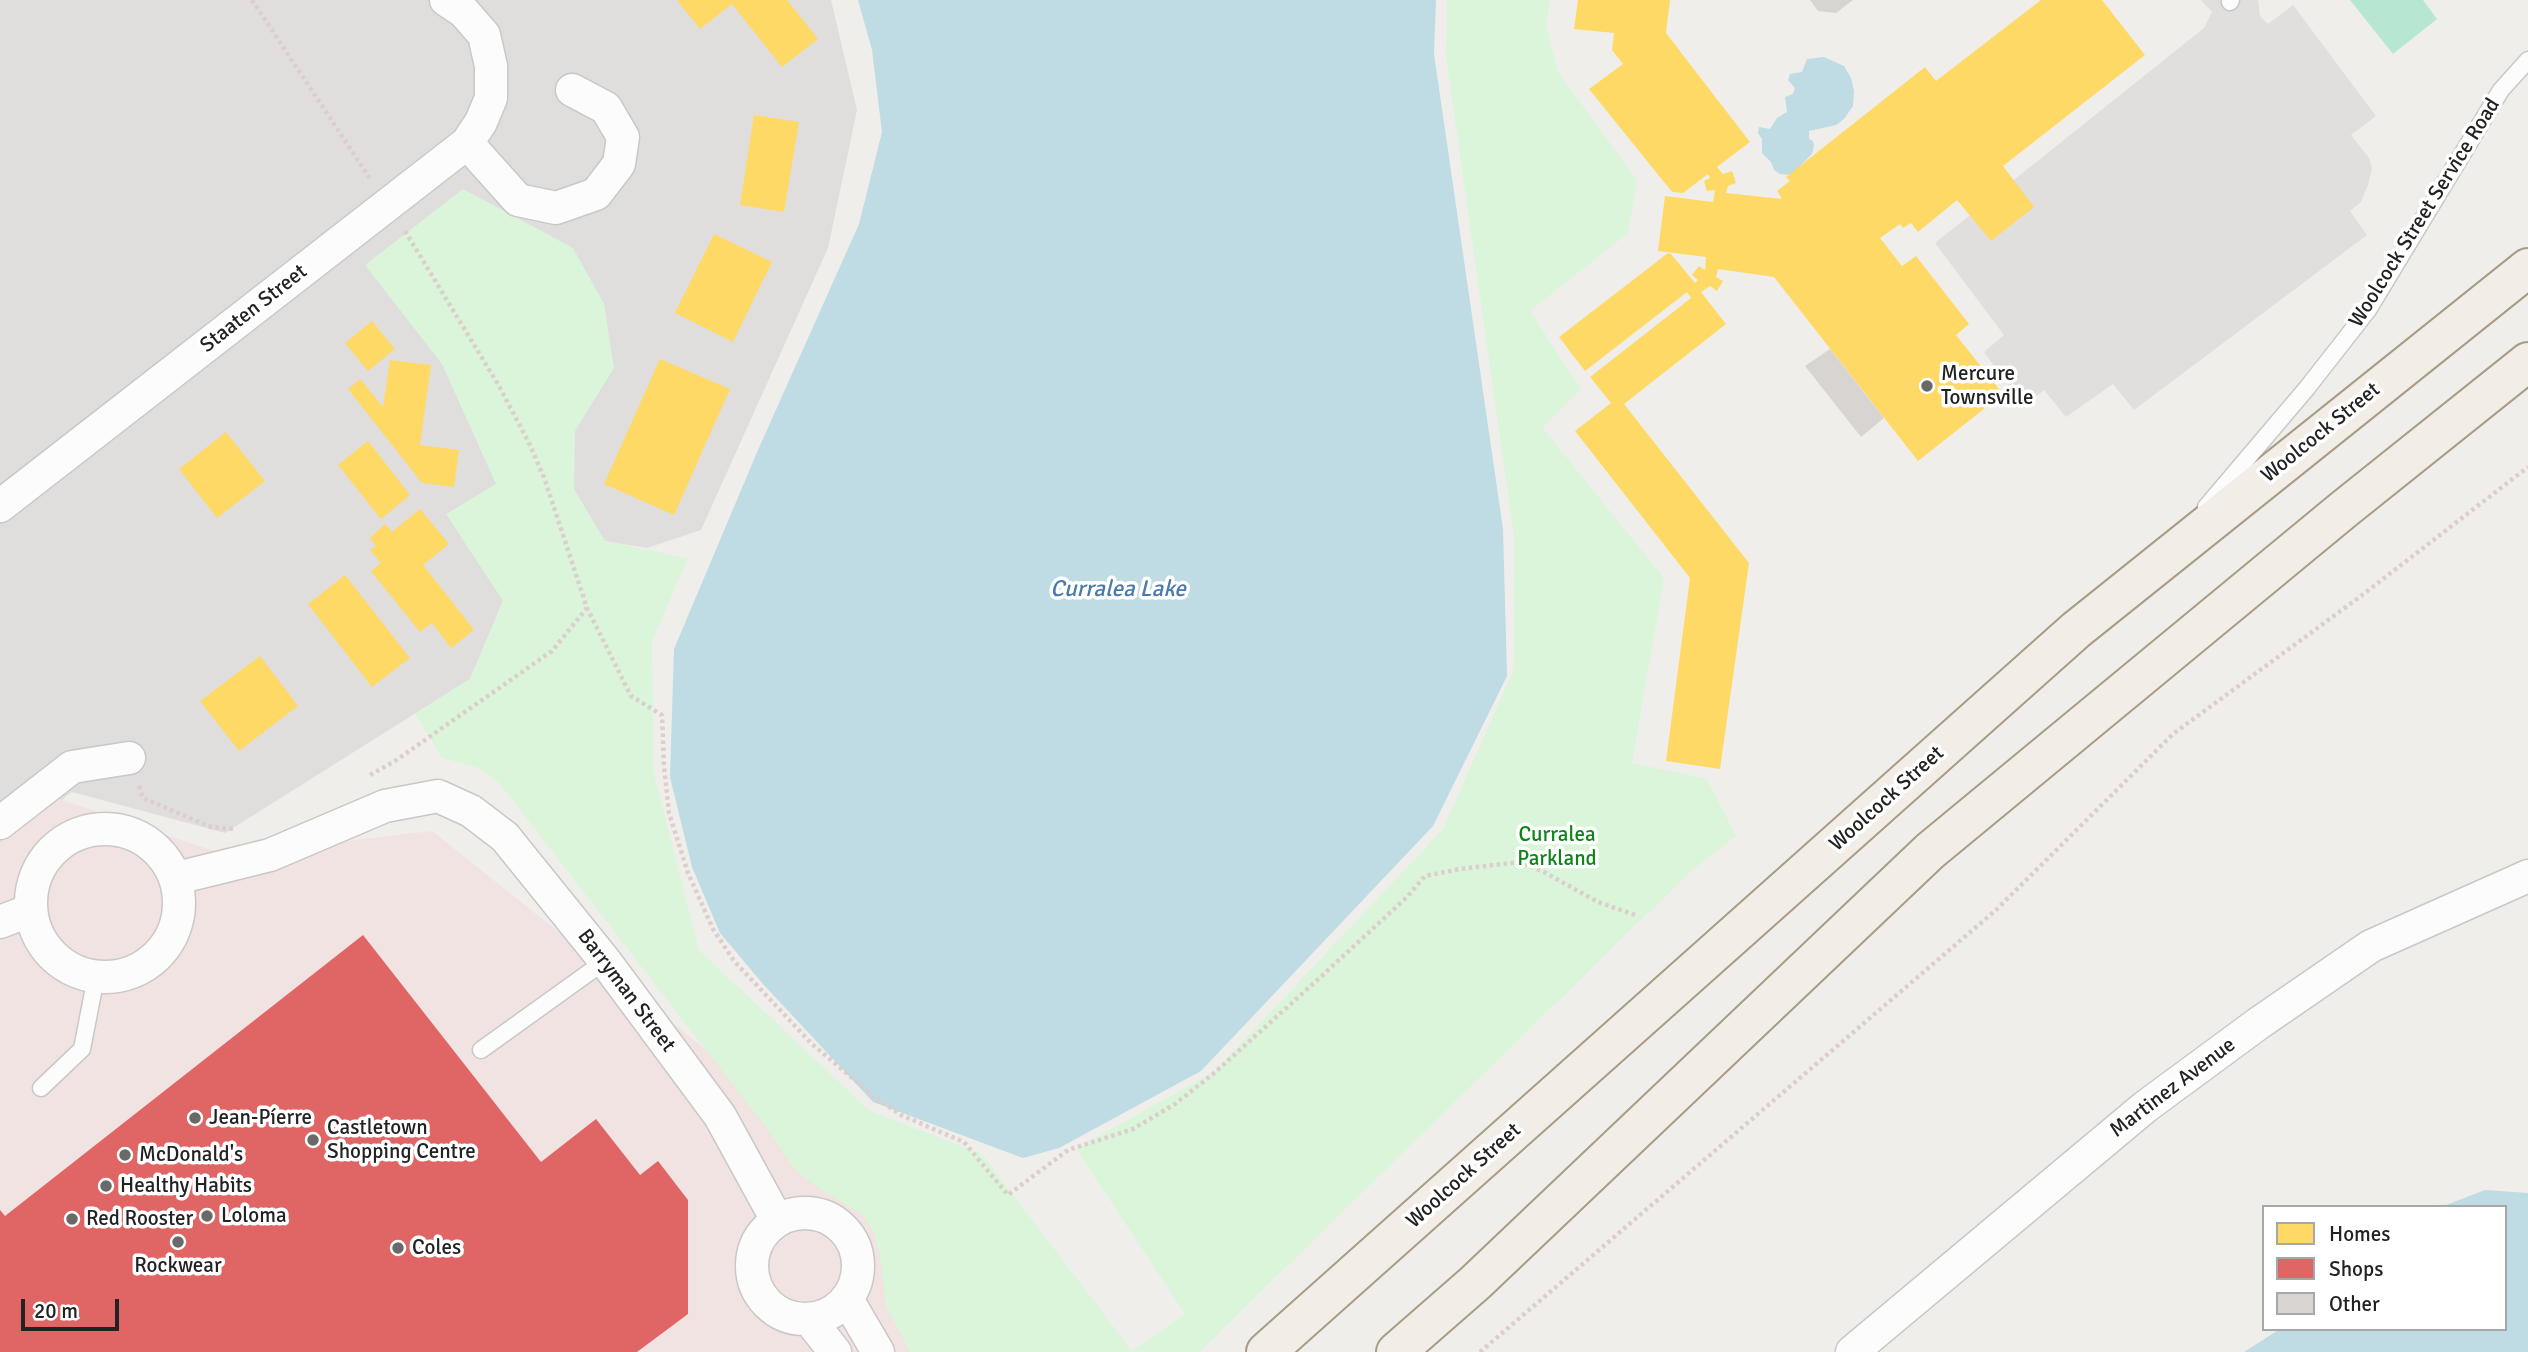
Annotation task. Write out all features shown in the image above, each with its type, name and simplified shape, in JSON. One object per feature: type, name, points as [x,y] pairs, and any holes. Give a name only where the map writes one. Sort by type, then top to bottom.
[{"type":"main road","name":"Woolcock Street","points":[[1266,1352],[2076,630],[2528,268]]},
{"type":"main road","points":[[1396,1352],[1475,1283],[1930,851],[2343,510],[2528,362]]},
{"type":"street","name":"Staaten Street","points":[[0,506],[467,143],[481,122],[491,98],[491,66],[484,36],[464,12],[446,0]]},
{"type":"street","points":[[467,143],[518,200],[556,208],[596,194],[619,164],[623,137],[606,108],[572,90]]},
{"type":"street","points":[[0,823],[72,767],[129,758]]},
{"type":"street","name":"Barryman Street","points":[[177,878],[270,855],[385,806],[438,796],[471,811],[505,837],[605,961],[720,1116],[777,1220]]},
{"type":"street","points":[[111,828],[143,838],[162,854],[177,878],[177,924],[165,947],[139,969],[115,977],[96,977],[71,969],[48,951],[35,928],[31,910],[34,884],[41,867],[57,846],[86,831],[111,828]]},
{"type":"street","name":"Martinez Avenue","points":[[1852,1352],[2145,1107],[2259,1023],[2371,946],[2528,876]]},
{"type":"street","points":[[0,922],[31,910]]},
{"type":"street","points":[[794,1213],[813,1213],[831,1219],[845,1230],[855,1246],[858,1264],[856,1283],[847,1299],[836,1309],[809,1319],[787,1316],[768,1306],[758,1293],[752,1277],[751,1261],[756,1245],[765,1231],[777,1220],[794,1213]]},
{"type":"street","points":[[847,1299],[878,1352]]},
{"type":"street","points":[[809,1319],[835,1352]]},
{"type":"lane","name":"Woolcock Street Service Road","points":[[2162,560],[2307,388],[2368,310],[2501,90],[2528,60]]},
{"type":"lane","points":[[481,1050],[605,961]]},
{"type":"lane","points":[[41,1088],[82,1049],[96,977]]},
{"type":"path","points":[[499,386],[545,480],[587,608],[631,696],[662,715],[669,813],[678,844],[705,914],[734,961],[781,1013],[842,1070],[901,1115],[964,1142],[1008,1195],[1068,1150],[1133,1129],[1175,1104],[1213,1074],[1313,984],[1425,876],[1520,862],[1598,902],[1635,915]]},
{"type":"path","points":[[1480,1352],[1996,910],[2173,734],[2361,596],[2528,467]]},
{"type":"path","points":[[360,780],[394,761],[552,651],[587,608]]},
{"type":"path","points":[[129,758],[143,798],[211,827],[247,830]]},
{"type":"shaded area","points":[[0,0],[831,0],[857,110],[828,248],[701,530],[647,548],[605,541],[503,601],[470,679],[225,833],[72,792],[0,849]]},
{"type":"shaded area","points":[[2201,0],[2258,0],[2260,16],[2268,24],[2293,5],[2376,116],[2351,135],[2369,158],[2372,168],[2361,202],[2350,211],[2367,235],[2134,410],[2113,384],[2066,417],[2044,390],[2023,406],[1984,352],[2004,335],[1935,243],[2204,28],[2212,12]]},
{"type":"shaded area","points":[[56,798],[226,855],[432,831],[899,1204],[1010,1352],[0,1352],[0,843]]},
{"type":"green space","name":"Curralea Parkland","points":[[1447,0],[1550,0],[1546,25],[1558,72],[1637,180],[1628,233],[1530,311],[1581,389],[1542,427],[1664,578],[1632,763],[1707,779],[1736,836],[1692,870],[1199,1352],[910,1352],[886,1306],[880,1256],[873,1231],[862,1214],[796,1171],[768,1130],[500,784],[479,768],[442,758],[415,714],[470,679],[503,601],[446,514],[496,484],[442,364],[365,265],[463,189],[573,248],[604,304],[614,368],[575,431],[574,489],[605,541],[688,558],[652,641],[654,774],[699,950],[870,1111],[982,1154],[1132,1351],[1185,1314],[1076,1149],[1215,1071],[1443,829],[1514,669],[1514,536],[1446,57]]},
{"type":"green space","points":[[2350,0],[2423,0],[2437,19],[2393,54]]},
{"type":"water","name":"Curralea Lake","points":[[858,0],[1436,0],[1434,54],[1503,529],[1507,676],[1433,826],[1201,1071],[1059,1148],[1023,1158],[873,1102],[763,984],[720,933],[692,867],[670,777],[674,649],[758,450],[859,224],[882,132],[872,50]]},
{"type":"water","points":[[1824,57],[1844,66],[1854,91],[1853,106],[1836,125],[1809,131],[1809,139],[1814,146],[1812,154],[1791,175],[1780,174],[1762,153],[1759,127],[1770,129],[1777,118],[1787,112],[1785,97],[1793,94],[1795,88],[1788,80],[1790,74],[1802,72],[1807,59]]},
{"type":"water","points":[[2485,1190],[2528,1193],[2528,1352],[2244,1352],[2277,1331],[2507,1331],[2507,1205],[2446,1205]]},
{"type":"building: Homes","points":[[677,0],[787,0],[818,39],[782,67],[732,4],[700,29]]},
{"type":"building: Homes","name":"Mercure Townsville","points":[[1578,0],[1670,0],[1666,33],[1750,142],[1717,167],[1723,174],[1732,171],[1736,183],[1728,186],[1726,193],[1782,199],[1777,191],[1790,181],[1786,177],[1925,67],[1936,81],[2041,0],[2102,0],[2145,55],[2003,166],[2034,207],[1991,241],[1957,200],[1918,232],[1911,223],[1903,228],[1900,224],[1880,238],[1902,266],[1916,256],[1969,324],[1956,335],[2003,394],[1918,461],[1774,277],[1718,269],[1716,277],[1723,281],[1717,291],[1710,286],[1701,292],[1726,324],[1624,404],[1749,563],[1720,769],[1666,761],[1690,578],[1575,431],[1611,403],[1590,377],[1691,298],[1687,292],[1585,371],[1559,337],[1668,253],[1695,283],[1698,280],[1692,275],[1699,266],[1705,270],[1706,257],[1658,251],[1665,196],[1713,202],[1715,190],[1707,191],[1704,181],[1710,178],[1708,174],[1683,193],[1672,192],[1589,89],[1623,64],[1612,50],[1614,33],[1574,29]]},
{"type":"building: Homes","points":[[754,115],[799,122],[784,212],[740,205]]},
{"type":"building: Homes","points":[[714,234],[772,262],[733,342],[675,313]]},
{"type":"building: Homes","points":[[372,321],[395,349],[368,371],[345,343]]},
{"type":"building: Homes","points":[[660,359],[730,389],[674,515],[604,484]]},
{"type":"building: Homes","points":[[390,360],[431,365],[420,445],[459,450],[454,487],[422,483],[348,389],[360,379],[383,407]]},
{"type":"building: Homes","points":[[226,432],[265,481],[217,518],[179,469]]},
{"type":"building: Homes","points":[[368,441],[410,495],[381,519],[338,465]]},
{"type":"building: Homes","points":[[420,509],[449,544],[423,565],[474,630],[451,648],[432,623],[420,632],[371,571],[381,563],[370,550],[376,546],[370,538],[385,524],[392,532]]},
{"type":"building: Homes","points":[[345,575],[410,658],[372,687],[308,604]]},
{"type":"building: Homes","points":[[260,656],[298,706],[239,751],[200,701]]},
{"type":"building: Shops","name":"Castletown Shopping Centre","points":[[363,935],[541,1162],[596,1119],[640,1175],[658,1161],[688,1200],[688,1314],[637,1352],[0,1352],[0,1210],[5,1216]]},
{"type":"building: Other","points":[[1810,0],[1853,0],[1836,13],[1818,11]]},
{"type":"building: Other","points":[[1830,349],[1884,418],[1861,437],[1805,366]]},
{"type":"place","name":"Mercure Townsville","points":[[1927,386]]},
{"type":"place","name":"Jean-Píerre","points":[[195,1118]]},
{"type":"place","name":"Castletown Shopping Centre","points":[[313,1140]]},
{"type":"place","name":"McDonald's","points":[[125,1155]]},
{"type":"place","name":"Healthy Habits","points":[[106,1186]]},
{"type":"place","name":"Loloma","points":[[207,1216]]},
{"type":"place","name":"Red Rooster","points":[[72,1219]]},
{"type":"place","name":"Rockwear","points":[[178,1242]]},
{"type":"place","name":"Coles","points":[[398,1248]]}]
